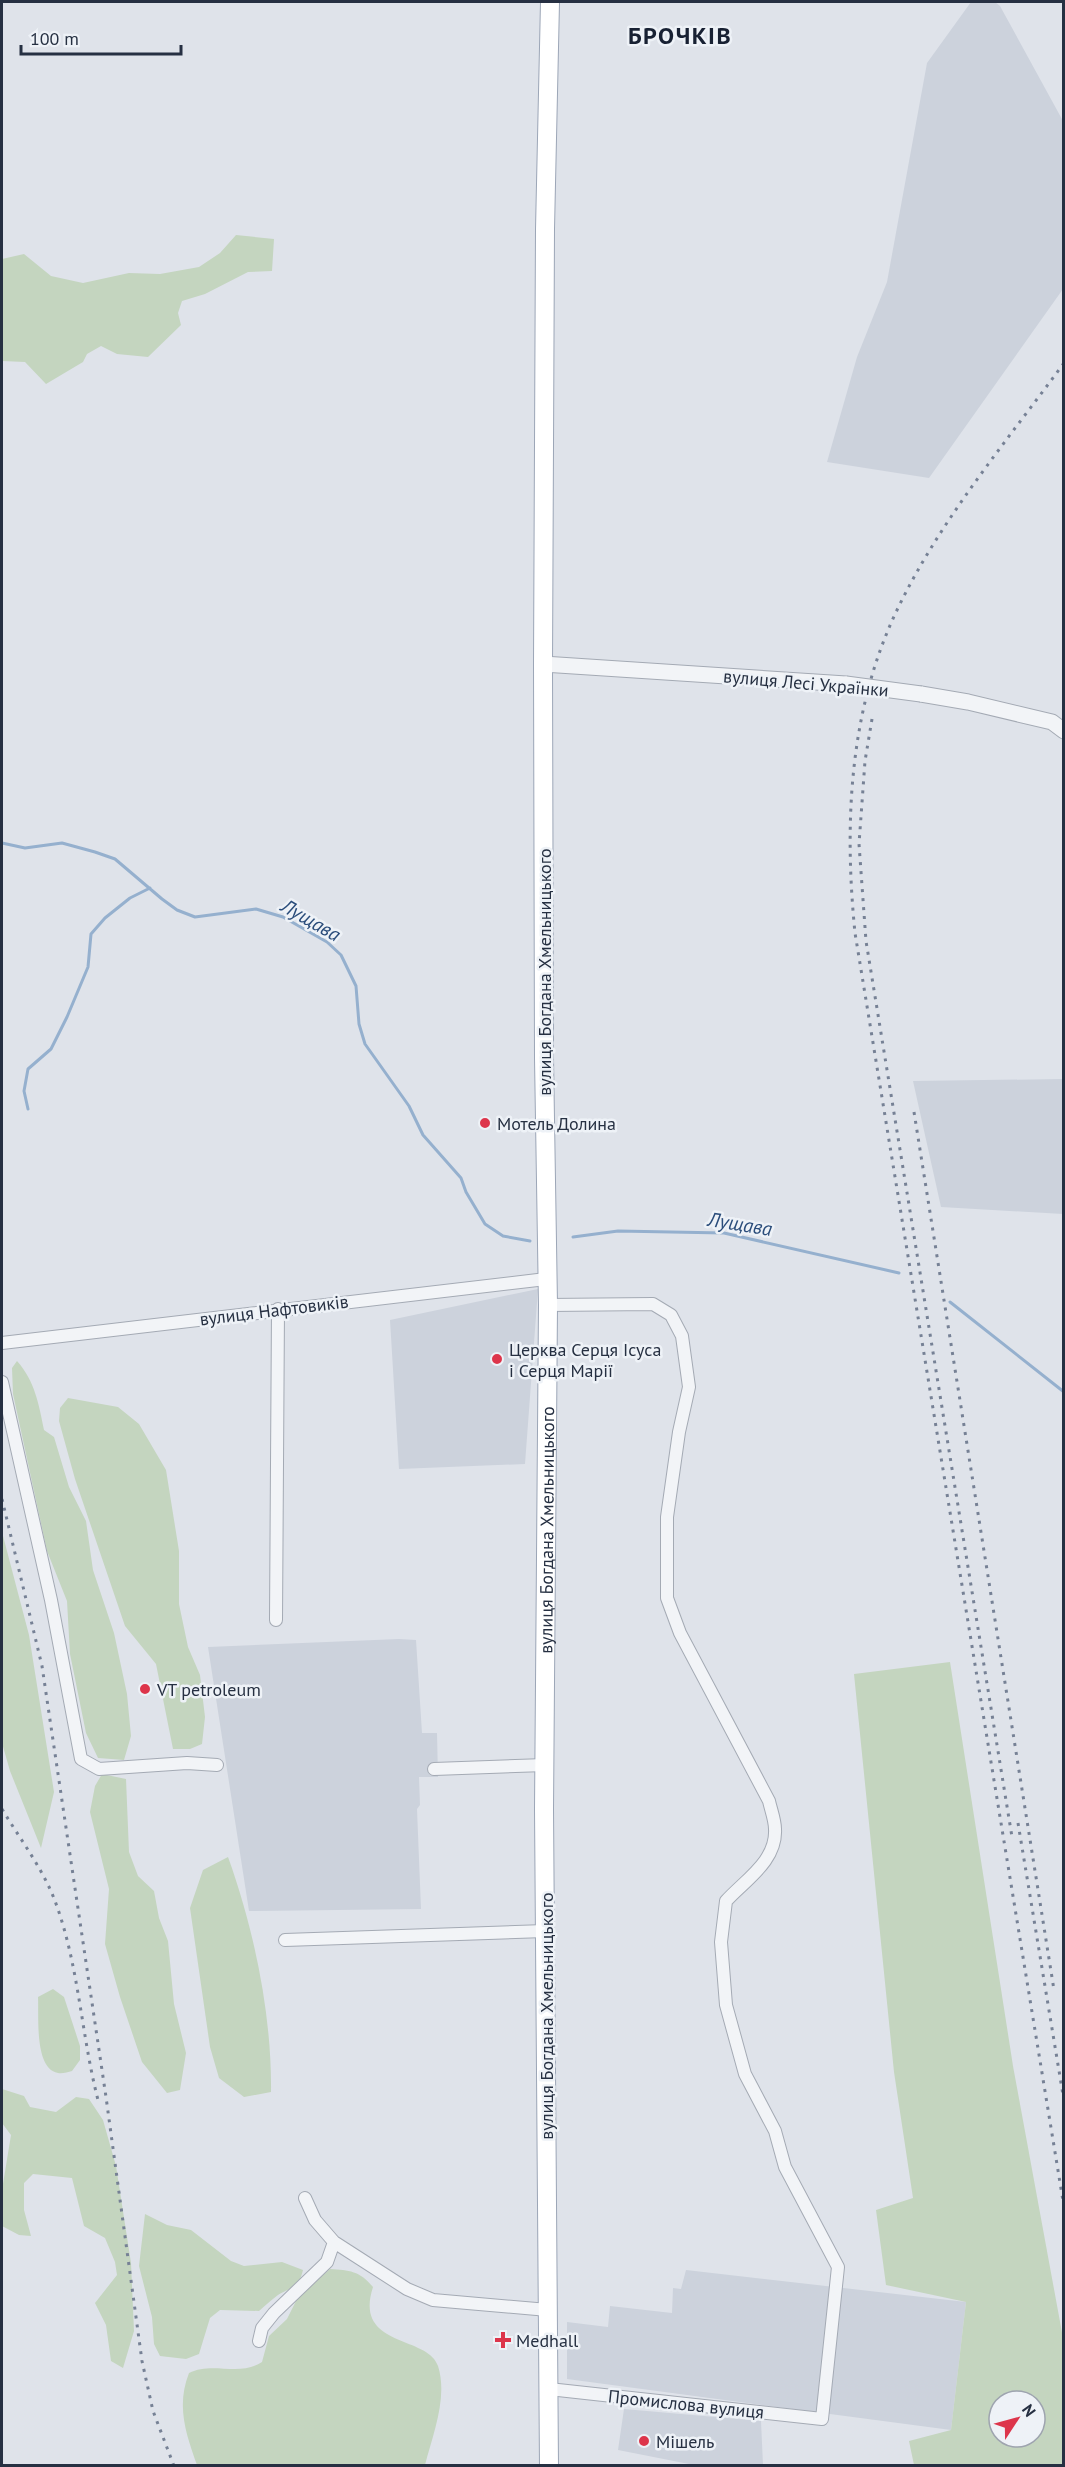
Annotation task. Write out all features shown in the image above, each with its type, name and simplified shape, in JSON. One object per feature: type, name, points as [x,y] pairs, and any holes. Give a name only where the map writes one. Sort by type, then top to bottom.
[{"type":"main road","name":"вулиця Богдана Хмельницького","points":[[549,2466],[545,1765],[548,1305],[543,664],[545,229],[550,2]]},
{"type":"street","name":"вулиця Лесі Українки","points":[[543,664],[846,684],[968,702],[1052,722],[1064,731]]},
{"type":"street","name":"вулиця Нафтовиків","points":[[2,1342],[546,1279]]},
{"type":"street","name":"Промислова вулиця","points":[[548,1305],[653,1304],[671,1315],[682,1336],[689,1388],[679,1432],[667,1517],[667,1598],[680,1634],[769,1801],[776,1830],[771,1850],[762,1866],[726,1901],[721,1942],[726,2005],[745,2074],[775,2131],[785,2167],[838,2267],[822,2419],[549,2389]]},
{"type":"street","points":[[276,1620],[278,1309]]},
{"type":"street","points":[[2,1382],[51,1600],[81,1759],[99,1769],[187,1763],[217,1765]]},
{"type":"street","points":[[434,1768],[545,1765]]},
{"type":"street","points":[[285,1940],[546,1931]]},
{"type":"street","points":[[305,2198],[315,2220],[334,2242],[407,2289],[433,2300],[548,2310]]},
{"type":"street","points":[[259,2341],[262,2328],[274,2313],[327,2262],[334,2242]]},
{"type":"shaded area","points":[[971,2],[995,2],[1000,6],[1063,121],[1063,289],[929,478],[827,462],[857,357],[887,282],[927,63]]},
{"type":"shaded area","points":[[1063,1079],[1063,1214],[941,1207],[913,1081]]},
{"type":"shaded area","points":[[538,1289],[525,1464],[399,1469],[390,1320]]},
{"type":"shaded area","points":[[416,1640],[422,1733],[437,1733],[438,1777],[419,1777],[420,1805],[417,1809],[421,1909],[249,1911],[208,1647]]},
{"type":"shaded area","points":[[686,2270],[966,2302],[951,2430],[567,2379],[567,2322],[608,2327],[610,2306],[672,2313],[673,2288],[681,2289]]},
{"type":"shaded area","points":[[624,2409],[761,2421],[763,2465],[694,2465],[618,2450]]},
{"type":"green space","points":[[236,235],[274,239],[272,271],[248,272],[205,294],[182,301],[178,313],[181,325],[148,357],[117,354],[101,346],[87,354],[83,362],[46,384],[25,362],[2,361],[2,259],[24,254],[51,276],[83,283],[129,273],[160,274],[199,267],[220,253]]},
{"type":"green space","points":[[17,1361],[32,1385],[44,1430],[54,1437],[69,1487],[86,1521],[93,1570],[114,1633],[127,1694],[131,1736],[124,1760],[98,1758],[86,1733],[70,1654],[67,1601],[47,1551],[13,1394],[12,1368]]},
{"type":"green space","points":[[68,1398],[118,1407],[139,1424],[166,1470],[179,1551],[179,1604],[188,1647],[200,1675],[205,1717],[202,1744],[190,1749],[173,1749],[156,1664],[125,1626],[75,1479],[59,1421],[60,1408]]},
{"type":"green space","points":[[2,1532],[29,1635],[54,1792],[41,1848],[10,1771],[2,1743]]},
{"type":"green space","points":[[950,1662],[1013,2066],[1063,2338],[1063,2465],[914,2465],[909,2441],[951,2430],[966,2302],[886,2285],[876,2210],[913,2198],[894,2072],[854,1674]]},
{"type":"green space","points":[[102,1774],[126,1779],[129,1852],[138,1876],[154,1891],[159,1918],[168,1941],[174,2004],[186,2053],[180,2090],[167,2093],[142,2062],[105,1944],[109,1889],[90,1812],[95,1786]]},
{"type":"green space","points":[[228,1857],[246,1913],[260,1973],[271,2063],[271,2092],[244,2097],[219,2078],[210,2047],[190,1908],[203,1870]]},
{"type":"green space","points":[[53,1989],[64,1997],[80,2046],[80,2060],[72,2071],[63,2073],[50,2069],[41,2052],[39,2041],[38,1997]]},
{"type":"green space","points":[[2,2089],[24,2096],[30,2107],[56,2112],[76,2097],[89,2099],[103,2120],[116,2166],[131,2263],[134,2331],[123,2368],[111,2361],[106,2325],[95,2303],[117,2275],[115,2262],[105,2238],[84,2226],[72,2178],[33,2174],[24,2183],[24,2210],[31,2236],[19,2235],[2,2226],[2,2190],[11,2135],[2,2123]]},
{"type":"green space","points":[[145,2214],[167,2225],[191,2230],[231,2261],[244,2266],[282,2262],[303,2270],[299,2281],[259,2311],[220,2310],[210,2318],[199,2354],[186,2359],[160,2356],[154,2344],[152,2317],[139,2266]]},
{"type":"green space","points":[[330,2269],[354,2272],[368,2282],[373,2287],[370,2307],[373,2321],[382,2331],[432,2356],[438,2366],[441,2378],[440,2403],[425,2465],[197,2465],[184,2420],[183,2397],[189,2373],[207,2368],[245,2368],[262,2362],[269,2336],[287,2319],[298,2297]]},
{"type":"waterway","name":"Лущава","points":[[2,843],[25,848],[62,843],[95,852],[115,859],[177,910],[195,917],[256,909],[283,917],[327,942],[341,955],[356,986],[359,1024],[365,1044],[409,1106],[423,1135],[461,1178],[466,1192],[485,1224],[503,1236],[530,1241]]},
{"type":"waterway","points":[[28,1109],[24,1091],[28,1069],[51,1049],[67,1017],[88,967],[91,934],[105,918],[130,898],[150,888]]},
{"type":"waterway","name":"Лущава","points":[[573,1237],[618,1231],[724,1233],[899,1273]]},
{"type":"waterway","name":"Лущава","points":[[950,1302],[1064,1392]]},
{"type":"railway","points":[[1064,363],[954,512],[915,575],[898,608],[869,686],[860,726],[854,767],[850,850],[855,933],[1064,2207]]},
{"type":"railway","points":[[872,719],[865,761],[859,844],[866,941],[1012,1837]]},
{"type":"railway","points":[[914,1112],[1054,1990]]},
{"type":"railway","points":[[2,1499],[42,1666],[106,2097],[142,2361],[153,2411],[174,2466]]},
{"type":"railway","points":[[2,1809],[44,1877],[63,1925],[75,1975],[98,2100]]},
{"type":"railway","points":[[1018,1823],[1064,2101]]},
{"type":"place","name":"Мотель Долина","points":[[485,1123]]},
{"type":"place","name":"Церква Серця Ісуса і Серця Марії","points":[[497,1359]]},
{"type":"place","name":"VT petroleum","points":[[145,1689]]},
{"type":"place","name":"Medhall","points":[[503,2340]]},
{"type":"place","name":"Мішель","points":[[644,2441]]},
{"type":"district","name":"БРОЧКІВ","points":[[680,35]]}]
